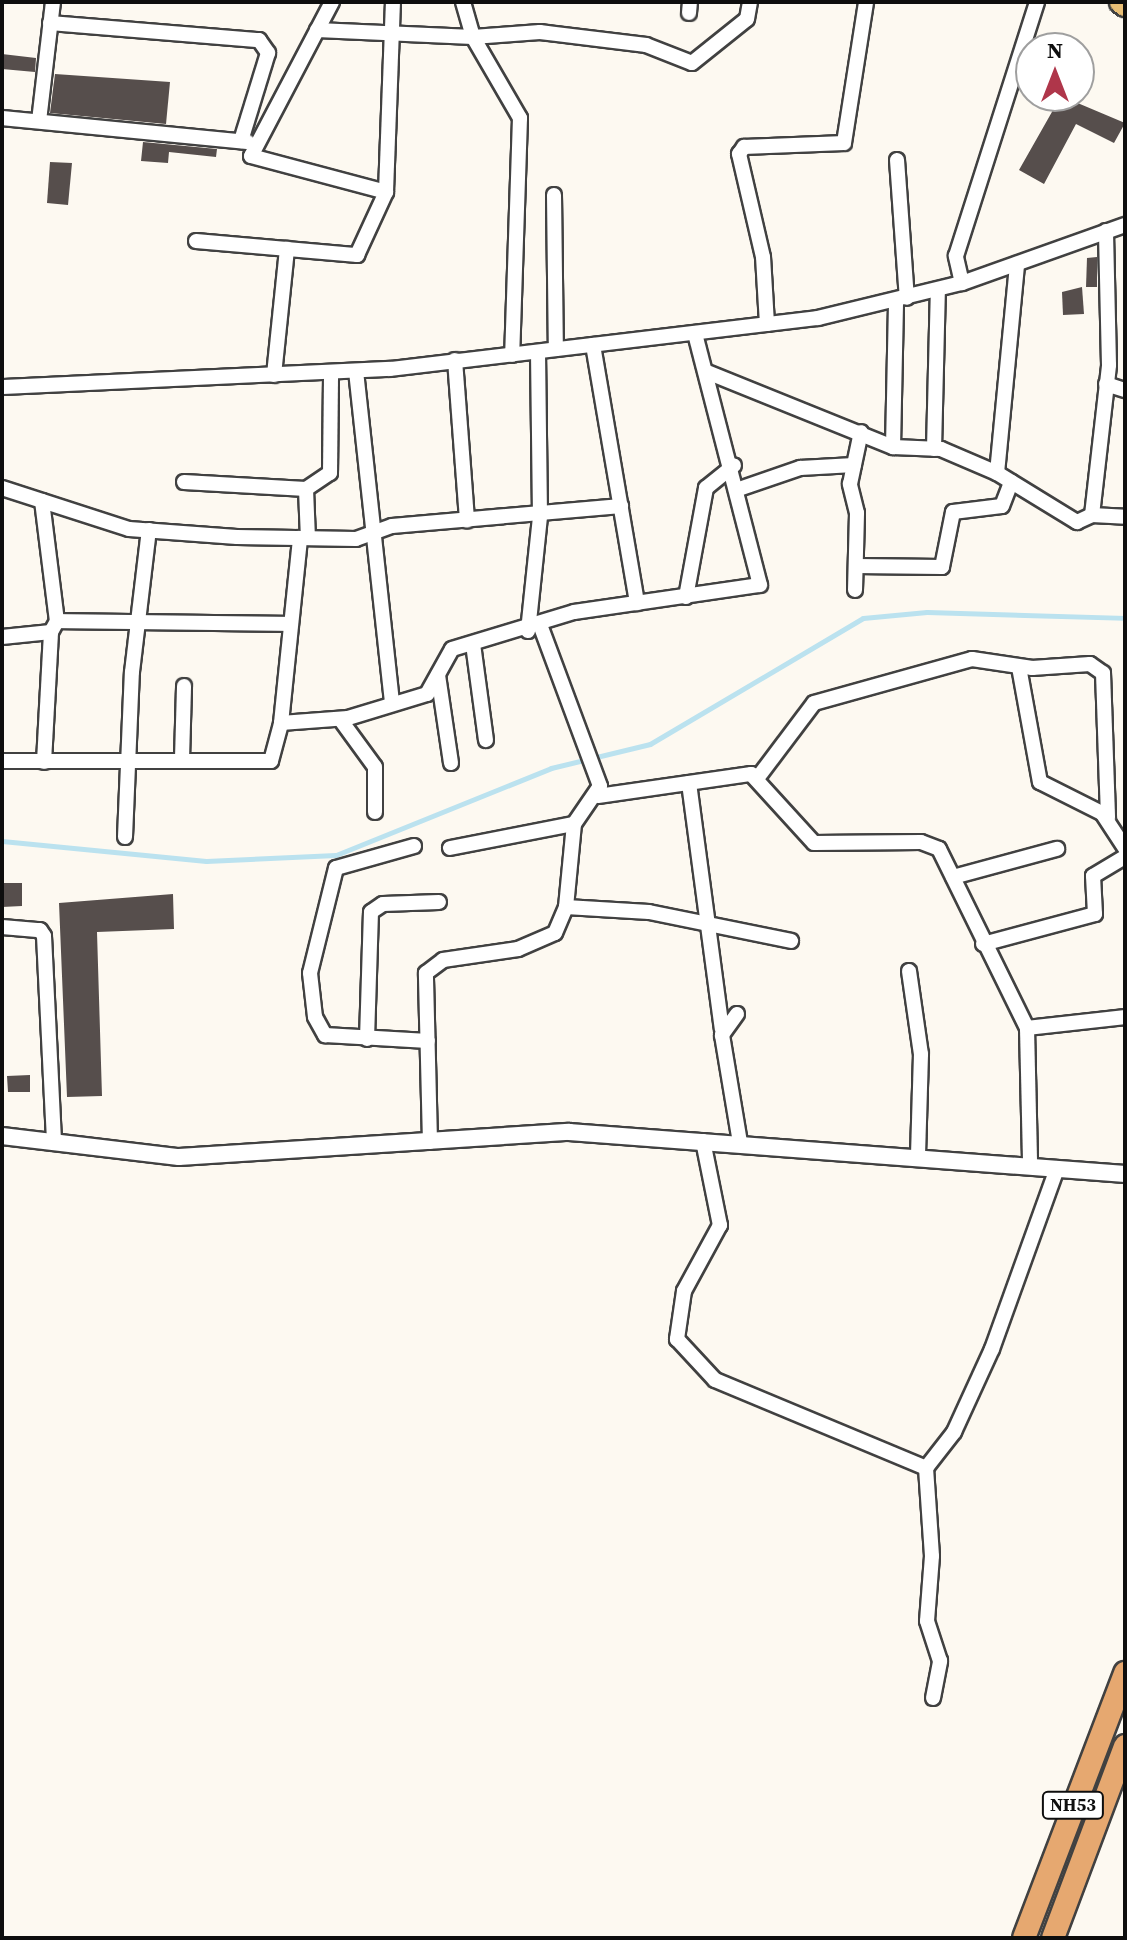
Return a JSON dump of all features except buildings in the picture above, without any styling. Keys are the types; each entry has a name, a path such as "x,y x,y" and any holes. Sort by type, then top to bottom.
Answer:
{"highway":[{"name":"NH53","path":"1024,1938 1125,1673"},
{"name":"NH53","path":"1053,1938 1125,1746"}],"street":[{"path":"39,121 53,2"},
{"path":"332,2 251,156 386,192"},
{"path":"196,241 357,255 386,192 393,2"},
{"path":"463,2 473,37 520,118 512,355"},
{"path":"317,30 473,37 540,32 646,45 692,63 747,19 750,2"},
{"path":"767,324 763,257 739,154 744,147 844,143 866,2"},
{"path":"962,283 956,256 1037,2"},
{"path":"50,23 259,40 268,53 241,141"},
{"path":"2,118 259,143"},
{"path":"893,447 902,299 897,160"},
{"path":"554,195 556,349"},
{"path":"2,387 356,371 767,324 938,290 1125,225"},
{"path":"1092,515 1106,384 1106,231"},
{"path":"274,375 287,249"},
{"path":"997,473 1017,264"},
{"path":"934,449 938,290"},
{"path":"281,723 340,719 392,701 427,694 452,649 534,629 574,612 760,585 734,465 695,333"},
{"path":"593,345 637,603"},
{"path":"430,1142 425,982 432,965 540,942 555,933 566,907 574,824 598,796 600,774 591,750 534,629 540,516 538,352"},
{"path":"455,360 467,521"},
{"path":"356,371 378,531 392,701"},
{"path":"184,482 306,489 330,473 331,372"},
{"path":"707,372 893,447 934,449 997,473 1077,522 1092,515 1125,517"},
{"path":"1106,384 1125,390"},
{"path":"855,590 854,465 861,432"},
{"path":"686,597 706,488 734,465"},
{"path":"739,489 800,468 854,465"},
{"path":"856,566 942,567 953,512 1002,506 1011,482"},
{"path":"2,488 149,530 304,538 621,506"},
{"path":"2,761 129,758 271,761 281,723 289,624 304,538 306,489"},
{"path":"42,501 54,627 44,762"},
{"path":"125,837 138,622 149,530"},
{"path":"2,637 54,627 138,622 289,624"},
{"path":"473,644 486,740"},
{"path":"598,796 759,776 814,703 972,659 1019,667 1101,668 1108,818 1125,848"},
{"path":"1019,667 1040,782 1108,818"},
{"path":"438,675 451,763"},
{"path":"182,759 184,686"},
{"path":"340,719 375,767 375,812"},
{"path":"759,776 806,840 834,846 921,842 939,849 983,944 1027,1028 1030,1165"},
{"path":"689,783 740,1143"},
{"path":"450,848 574,824"},
{"path":"414,846 336,868 310,954 318,1028 331,1038 428,1041"},
{"path":"953,877 1057,849"},
{"path":"983,944 1095,914 1093,876 1125,857"},
{"path":"367,1039 371,912 439,902"},
{"path":"566,907 711,922 791,941"},
{"path":"2,927 40,930 44,936 54,1140"},
{"path":"909,971 921,1054 918,1157"},
{"path":"722,1029 737,1014"},
{"path":"1027,1028 1125,1017"},
{"path":"2,1136 179,1157 569,1132 1125,1174"},
{"path":"703,1141 720,1225 684,1291 677,1339 715,1380 926,1468"},
{"path":"933,1698 940,1661 927,1621 932,1556 926,1468 954,1432 992,1349 1057,1168"}],"waterway":[{"path":"2,841 206,861 336,855 551,768 650,744 863,618 927,612 1125,618"}]}
